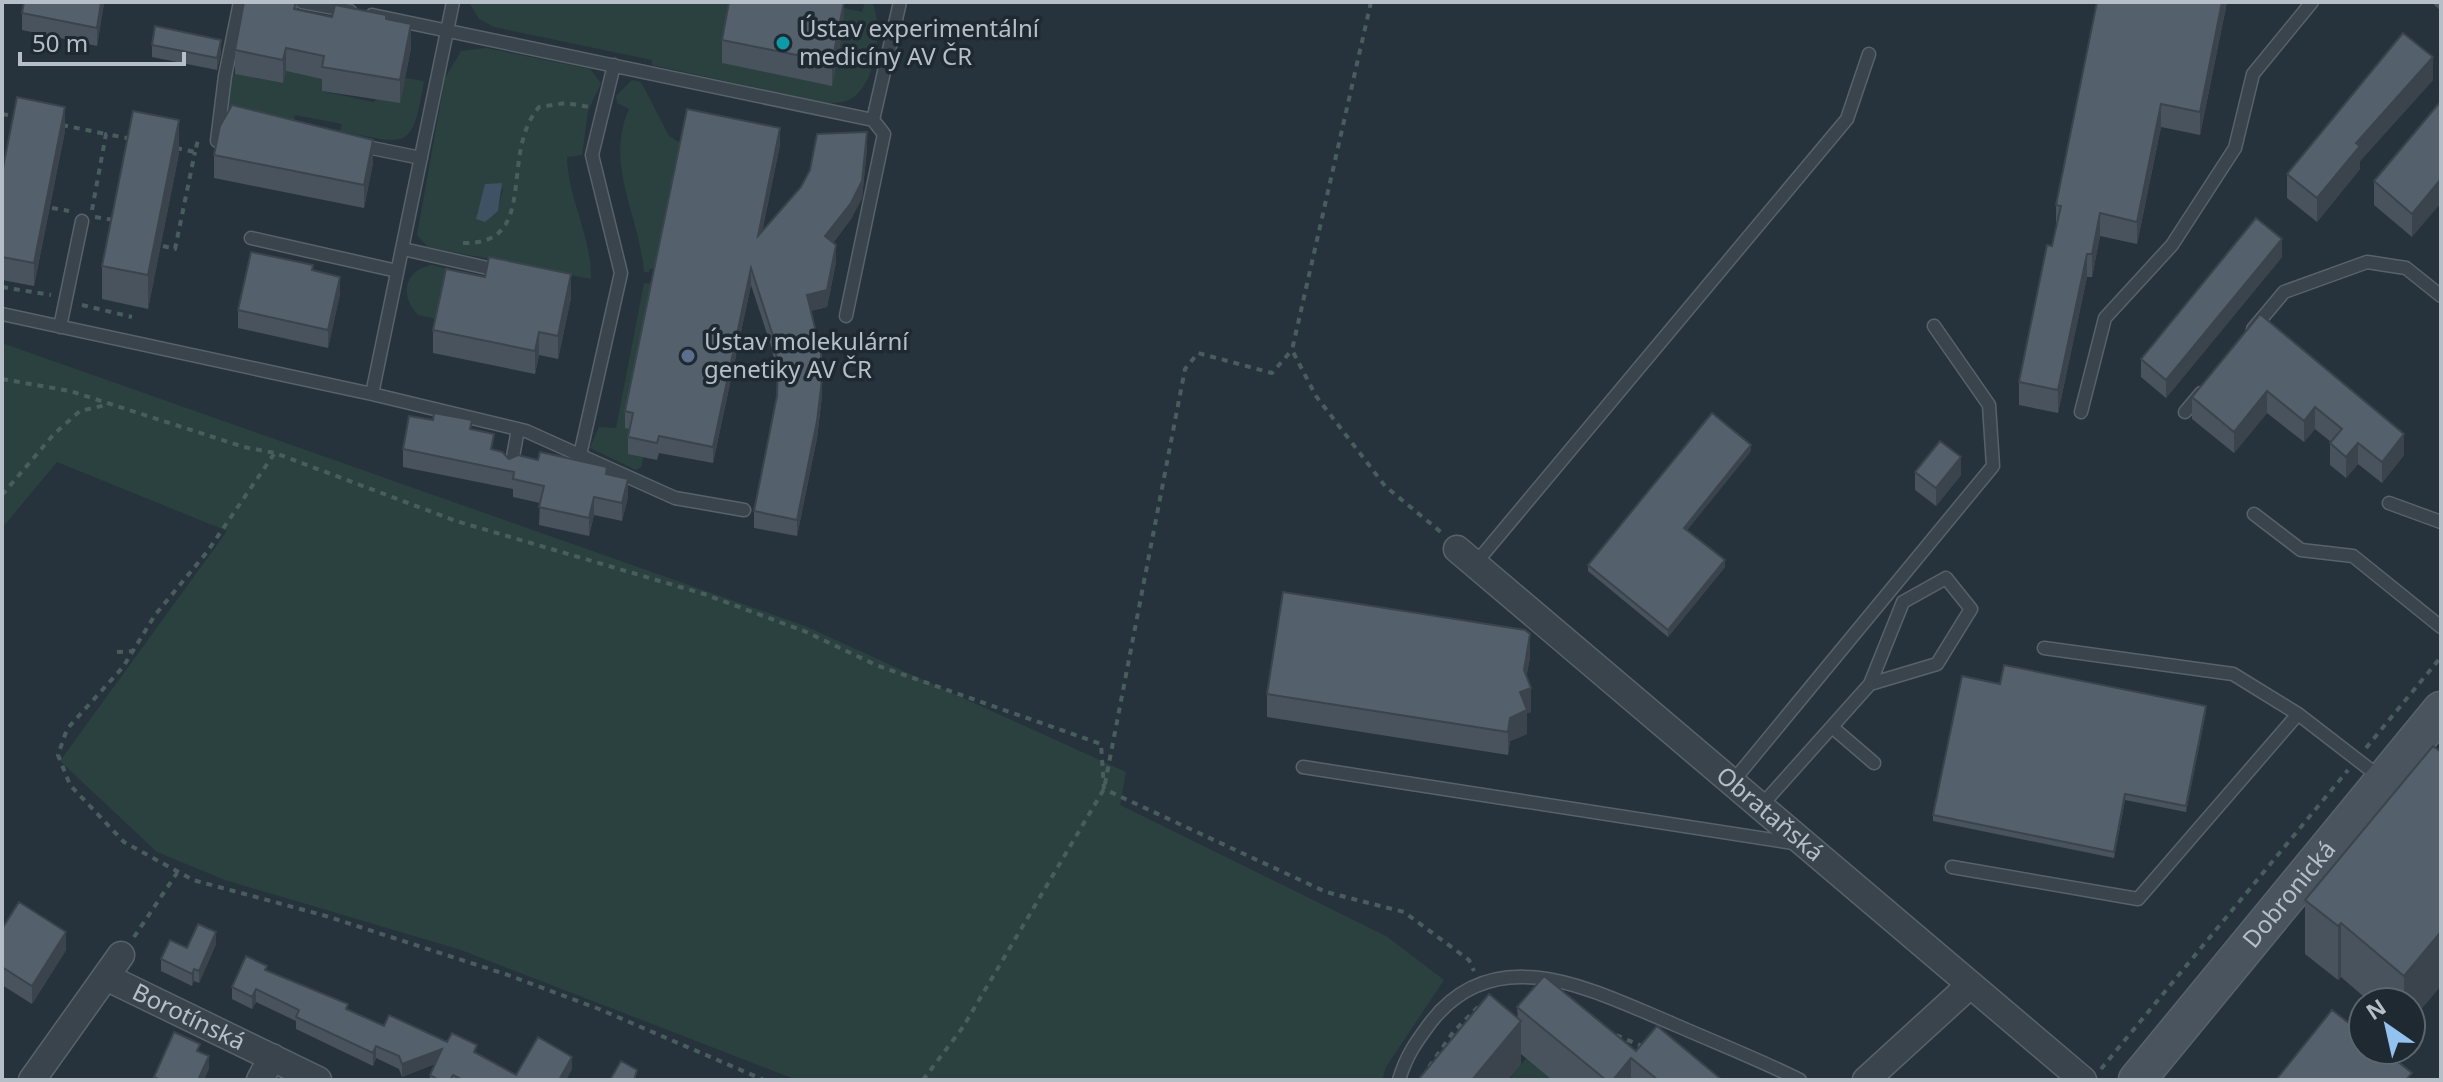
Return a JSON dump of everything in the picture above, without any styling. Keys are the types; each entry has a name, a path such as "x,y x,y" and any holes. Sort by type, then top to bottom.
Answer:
{"street":[{"name":"Obrataňská","path":"1466,556 1734,780 2083,1080"},
{"name":"Dobronická","path":"2137,1080 2370,769 2441,710"},
{"path":"32,1080 121,955"},
{"name":"Borotínská","path":"106,977 266,1069 318,1080"},
{"path":"1866,1080 1970,985"}],"lane":[{"path":"217,141 240,2"},
{"path":"302,2 447,29 873,120 884,134 846,316"},
{"path":"372,394 453,2"},
{"path":"873,120 900,2"},
{"path":"2081,412 2105,318 2172,245 2235,148 2253,74 2312,2"},
{"path":"1466,556 1847,119 1869,54"},
{"path":"580,455 621,273 592,155 614,65"},
{"path":"343,142 421,158"},
{"path":"60,327 83,216"},
{"path":"251,238 397,271"},
{"path":"403,249 511,273"},
{"path":"2240,345 2284,292 2367,262 2406,268 2441,296"},
{"path":"2,314 372,394 518,429 675,498 744,510"},
{"path":"1734,780 1993,466 1989,405 1934,326"},
{"path":"2185,412 2212,378"},
{"path":"511,468 518,429"},
{"path":"2389,503 2441,522"},
{"path":"2254,514 2301,550 2353,556 2441,627"},
{"path":"1762,805 1870,684 1903,602 1946,578 1971,609 1937,664 1870,684"},
{"path":"2044,648 2233,674 2298,714 2370,769"},
{"path":"1952,867 2138,899 2298,714"},
{"path":"1832,727 1874,763"},
{"path":"1303,767 1808,845"},
{"path":"1399,1080 1406,1055 1442,1009 1480,983 1517,976 1579,984 1800,1080"}],"path":[{"path":"923,1080 963,1027 1104,789 1185,369 1198,353 1272,373 1292,350 1371,2"},
{"path":"428,254 441,242 485,244 499,235 516,195 518,151 523,131 539,107 566,103 603,111"},
{"path":"163,246 175,249 204,118 221,107"},
{"path":"2,114 32,119"},
{"path":"47,122 136,140"},
{"path":"52,208 83,216 106,134"},
{"path":"165,146 195,152"},
{"path":"1292,350 1316,396 1385,486 1432,523 1466,556"},
{"path":"2,379 70,391 244,447 275,453 456,521 704,594 804,631 876,665 1101,744 1104,789"},
{"path":"2,495 37,453 80,411 108,404"},
{"path":"275,453 207,552 155,615 134,651 67,729 58,755 70,785 124,842 177,873 326,916 508,975 599,1009 764,1080"},
{"path":"117,652 134,651"},
{"path":"2092,1080 2370,769 2441,657"},
{"path":"1104,789 1326,892 1404,912 1469,960 1486,998 1454,1031 1429,1068"},
{"path":"121,955 177,873"},
{"path":"1606,1032 1648,1049"}],"green space":[{"path":"469,2 827,4 862,12 865,2 872,2 877,24 876,50 869,75 857,94 847,101 827,103 652,65 652,60 494,27 479,19"},
{"path":"486,48 590,69 601,83 588,111 582,155 567,157 571,188 588,248 591,279 428,247 417,235 445,78 461,51","holes":["503,188 498,211 476,213"]},
{"path":"286,71 324,79 322,91 373,102 405,78 424,81 415,121 403,138 380,139 340,131 342,124 295,115 290,137 227,124 232,73 283,83"},
{"path":"632,80 641,82 669,136 683,145 658,269 650,269 649,272 644,272 620,150 629,109 617,103 616,96"},
{"path":"431,265 487,278 437,319 418,315 408,300 407,286 415,273"},
{"path":"644,283 655,284 625,427 649,433 641,467 636,470 590,448 599,427 616,428"},
{"path":"2,343 805,626 1126,772 1120,805 1386,936 1444,980 1386,1067 1382,1080 797,1080 461,950 225,880 157,852 60,761 227,531 57,462 2,528"},
{"path":"1528,1056 1549,1078 1509,1080"}],"water":[{"path":"502,183 498,211 485,222 476,219 485,184"}],"building":[{"path":"24,2 101,2 97,28 22,13"},
{"path":"244,2 296,2 294,9 332,17 335,5 386,15 386,19 411,24 400,80 322,67 324,56 286,48 283,60 235,50"},
{"name":"Ústav experimentální medicíny AV ČR","path":"729,2 844,2 832,62 722,40"},
{"path":"2097,2 2222,2 2200,112 2161,104 2137,222 2100,213 2092,254 2087,254 2058,390 2019,382 2047,245 2052,246 2061,206 2056,205"},
{"path":"155,26 221,40 217,58 152,45"},
{"path":"2403,33 2433,57 2356,143 2360,146 2317,198 2287,174"},
{"path":"17,97 65,107 34,263 2,257 2,173"},
{"path":"2441,101 2441,179 2412,214 2374,181"},
{"path":"232,105 373,140 364,185 214,155 220,126"},
{"path":"687,109 780,128 758,236 801,187 810,170 817,134 867,132 862,181 851,203 825,236 836,245 827,290 807,295 821,353 822,379 817,421 797,520 754,511 777,396 778,364 772,333 751,268 713,447 659,436 657,443 628,437 633,413 625,411"},
{"path":"133,111 179,120 148,275 102,266"},
{"path":"2256,218 2282,239 2166,380 2141,359"},
{"path":"251,252 313,265 312,270 340,277 328,330 238,310"},
{"path":"489,257 571,274 558,336 539,332 535,351 433,330 446,269 485,277"},
{"path":"2260,314 2404,434 2382,462 2358,443 2346,457 2330,443 2342,429 2315,407 2304,421 2267,391 2234,432 2192,397"},
{"path":"434,413 472,420 470,429 494,434 491,449 502,452 509,459 518,455 538,460 540,452 607,467 606,474 628,479 622,503 594,497 589,518 539,507 544,486 513,479 514,472 403,449 409,416 433,420"},
{"path":"1712,413 1751,445 1684,528 1725,560 1668,630 1588,565"},
{"path":"1940,441 1961,457 1936,488 1915,472"},
{"path":"1283,592 1525,630 1530,634 1524,670 1531,688 1520,692 1527,710 1510,718 1508,732 1267,694"},
{"path":"2004,665 2206,706 2186,806 2125,794 2114,852 1933,815 1962,676 2000,684"},
{"path":"2433,746 2441,752 2441,936 2439,934 2404,976 2341,923 2338,926 2305,900"},
{"path":"19,902 66,932 32,986 2,967 2,929"},
{"path":"198,924 216,932 199,971 194,969 192,974 161,959 170,940 187,948"},
{"path":"246,956 267,966 265,970 348,1004 346,1009 384,1026 389,1015 447,1042 452,1033 477,1045 474,1052 516,1075 538,1037 572,1057 559,1080 463,1080 453,1075 450,1080 439,1080 430,1075 442,1049 402,1064 399,1056 376,1046 373,1053 296,1017 299,1010 256,989 252,997 232,987"},
{"path":"1544,976 1636,1051 1657,1026 1722,1080 1658,1080 1631,1058 1613,1080 1606,1080 1517,1007"},
{"path":"1489,994 1521,1021 1472,1080 1418,1080"},
{"path":"2332,1010 2347,1022 2347,1066 2403,1066 2412,1073 2406,1080 2276,1080"},
{"path":"174,1032 200,1044 197,1051 209,1056 198,1080 161,1080 154,1077"},
{"path":"621,1061 637,1070 634,1080 610,1080"}],"place":[{"name":"Ústav experimentální medicíny AV ČR","path":"783,43"},
{"name":"Ústav molekulární genetiky AV ČR","path":"688,356"}]}
